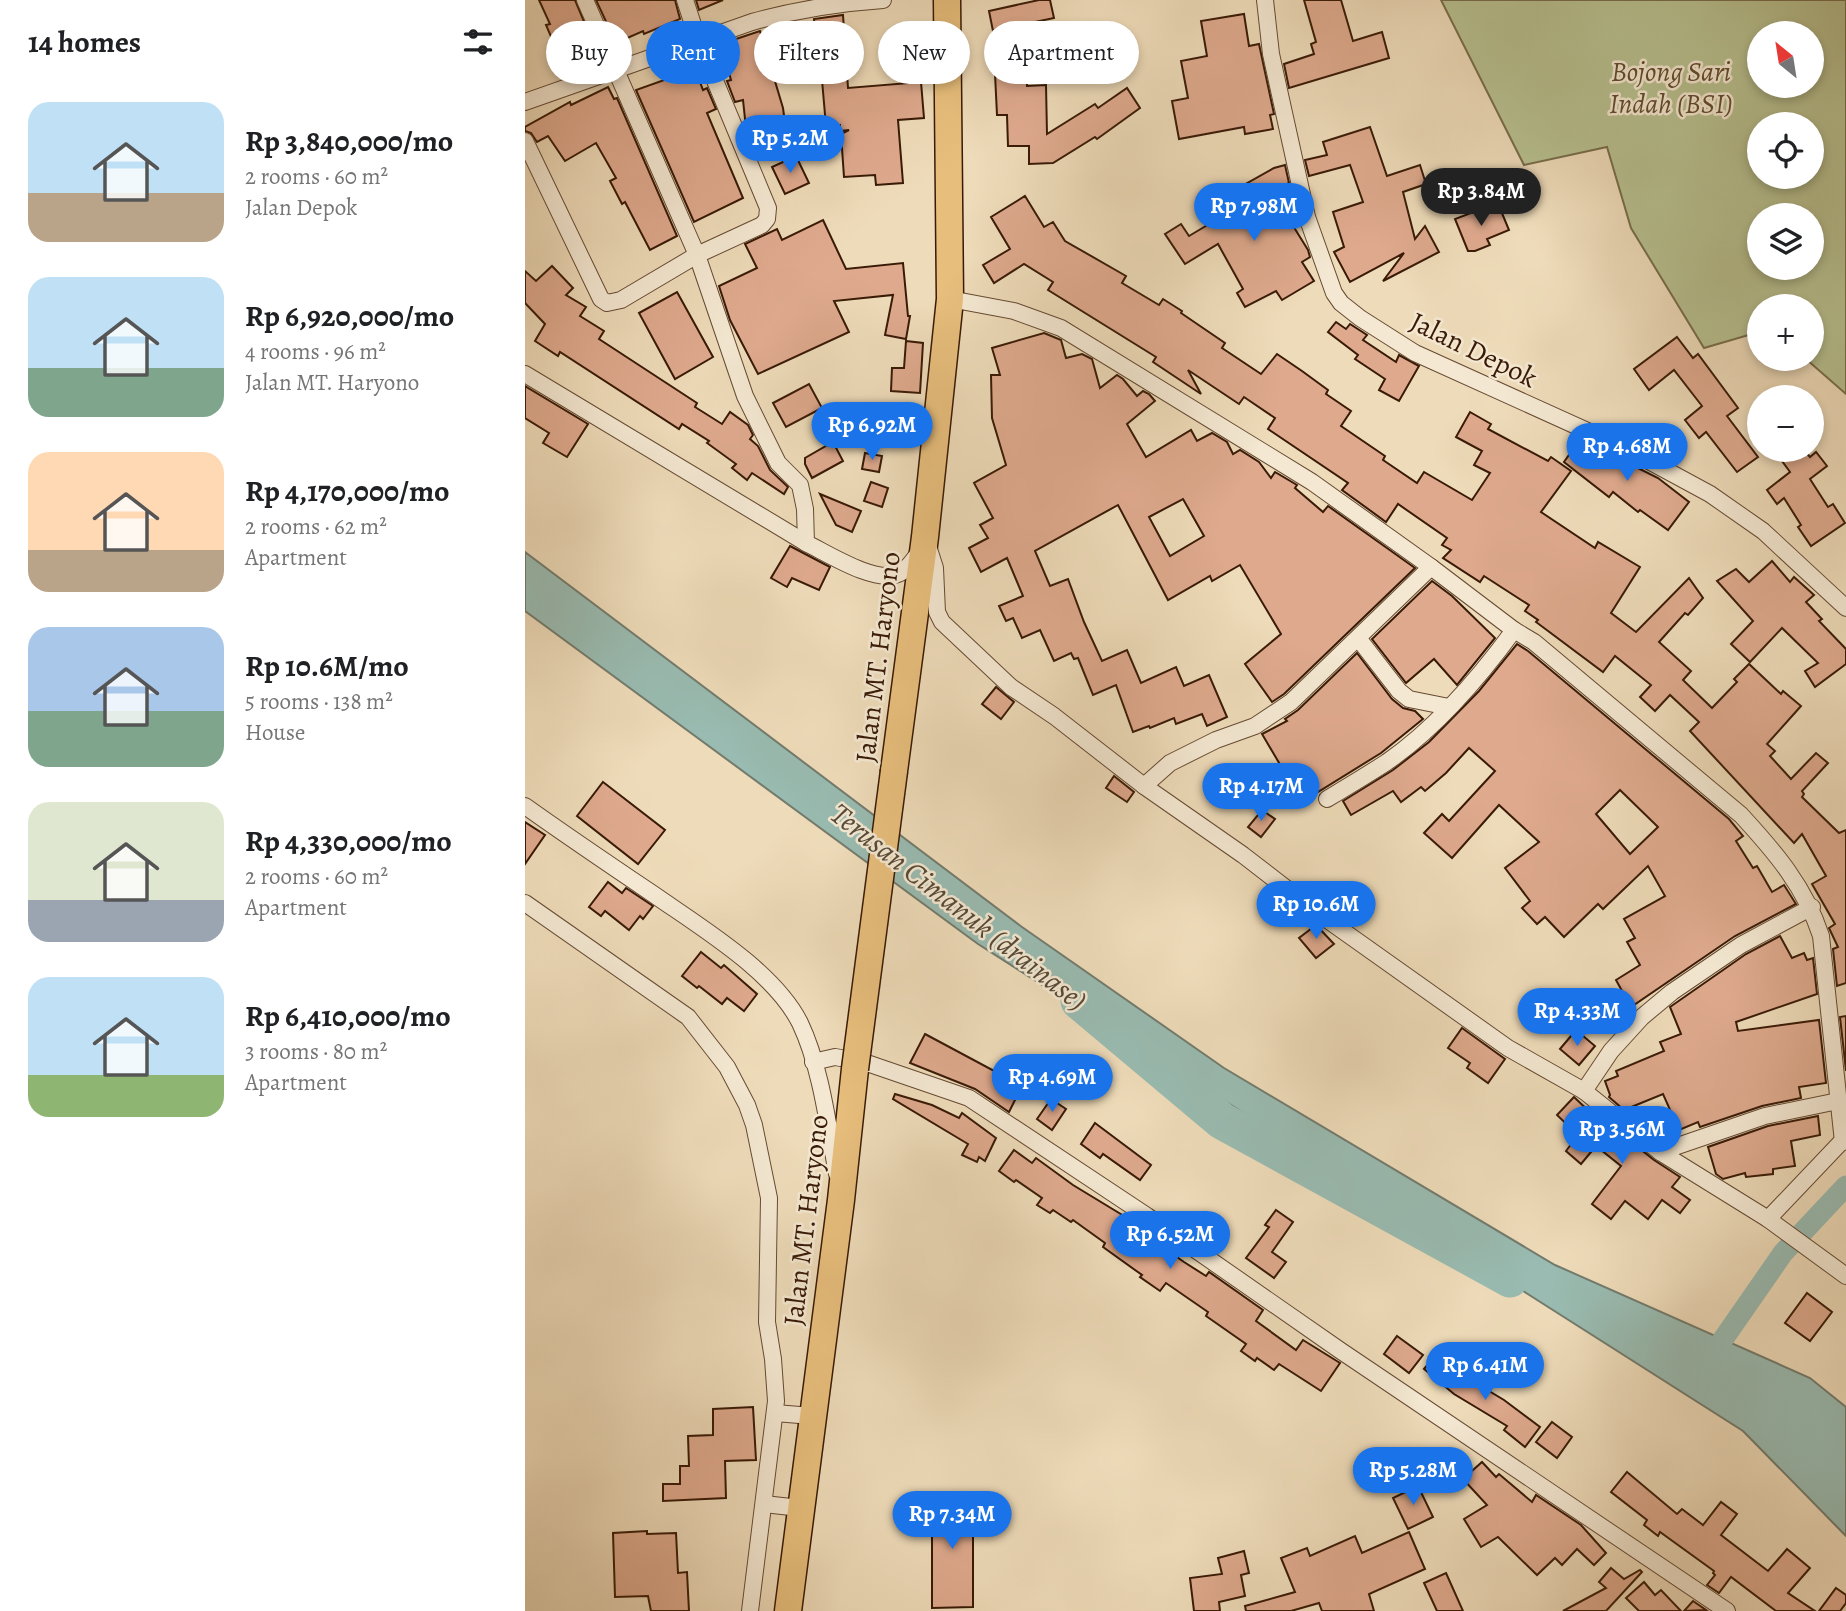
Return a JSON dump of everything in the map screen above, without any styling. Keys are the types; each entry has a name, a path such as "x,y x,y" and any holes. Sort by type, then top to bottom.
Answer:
{"main road":[{"name":"Jalan MT. Haryono","path":"787,1611 778,1506 789,1414 841,1200 855,1069 924,543 950,299 947,0"}],"street":[{"path":"585,0 594,21"},
{"path":"685,0 692,21"},
{"path":"740,27 779,15 853,2 883,0"},
{"name":"Jalan Depok","path":"1265,0 1271,54 1307,217 1334,293 1341,303 1415,353 1625,448 1710,494 1763,531 1846,608"},
{"path":"525,102 572,84"},
{"path":"621,84 697,256 745,396 778,463 800,485 806,543"},
{"path":"525,141 601,299 607,303 621,300 697,256 755,230 762,225 768,214 768,208 716,84"},
{"path":"950,299 1014,312 1061,328 1312,482 1534,642 1741,815 1784,864 1812,907 1821,936 1844,1139 1768,1219"},
{"path":"525,374 806,543 873,574 901,574 924,543 936,568 937,612 942,622 1011,687 1508,1048 1584,1091 1660,1152 1768,1219 1846,1276"},
{"path":"1144,786 1170,763 1216,740 1255,726 1283,707 1431,567"},
{"path":"1327,799 1388,761 1449,706 1514,630"},
{"path":"1357,638 1399,691 1409,699 1449,706"},
{"path":"525,806 693,922 760,973 785,999 800,1023 813,1062 825,1108 841,1200"},
{"path":"525,903 688,1017 727,1067 754,1125 769,1198 768,1322 776,1384 789,1414 778,1506 750,1611"},
{"path":"1584,1091 1611,1051 1642,1017 1672,992 1741,945 1812,907"},
{"path":"813,1062 835,1056 864,1062 969,1098 1727,1611"},
{"path":"1660,1152 1765,1116 1838,1101"}],"green space":[{"name":"Bojong Sari Indah (BSI)","path":"1441,0 1846,0 1846,394 1820,371 1824,371 1824,294 1747,294 1747,335 1704,348 1631,228 1607,147 1524,165"}],"water":[{"path":"525,552 1022,927 1224,1068 1555,1265 1810,1378 1846,1407 1846,1536 1743,1431 978,944 525,611"}],"building":[{"path":"539,0 575,0 584,21 549,21"},
{"path":"596,0 675,0 680,19 646,21 646,33 643,31 632,36 632,21 606,21"},
{"path":"696,0 723,0 699,10"},
{"path":"1050,0 1054,18 1040,21 991,21 989,11"},
{"path":"1304,0 1341,0 1353,41 1382,32 1389,58 1289,88 1284,64 1314,54 1311,44 1316,42"},
{"path":"1244,14 1249,46 1259,44 1274,114 1270,115 1273,129 1245,134 1244,127 1179,139 1172,101 1188,98 1181,61 1207,56 1201,21"},
{"path":"843,15 843,21 814,21"},
{"path":"754,33 754,84 776,84 783,108 787,138 752,143 746,128 743,100 735,102 728,84 740,84 740,38"},
{"path":"653,84 701,84 703,90 707,88 716,109 707,113 743,198 694,222 636,90"},
{"path":"822,84 848,84 848,88 921,84 924,118 898,120 903,183 876,185 875,175 844,177 841,134 849,130 840,131 840,125 826,126"},
{"path":"996,84 1046,85 1047,134 1095,104 1098,108 1127,88 1140,108 1097,139 1095,137 1053,163 1029,164 1029,146 1008,146 1007,115 997,115"},
{"path":"608,87 614,99 617,98 677,236 650,250 625,202 622,204 610,181 616,178 596,143 565,161 548,136 537,142 531,133 525,131 525,127 570,102 571,105"},
{"path":"1370,127 1387,176 1420,165 1426,184 1403,192 1415,239 1425,226 1439,252 1383,281 1404,253 1350,282 1334,252 1344,247 1333,212 1363,202 1350,165 1309,176 1305,160 1327,155 1323,142"},
{"path":"796,156 809,183 785,194 772,167"},
{"path":"1285,165 1289,183 1272,192 1308,250 1310,257 1302,262 1314,281 1282,300 1276,291 1245,307 1237,293 1243,289 1218,244 1185,264 1165,234 1181,224 1189,236 1251,199 1244,185 1274,168"},
{"path":"1025,196 1044,227 1053,222 1065,241 1126,276 1122,283 1159,305 1163,299 1182,311 1181,313 1225,343 1222,348 1261,374 1277,354 1328,390 1326,394 1351,411 1341,426 1385,456 1383,460 1417,483 1424,472 1472,500 1490,473 1474,465 1482,451 1456,437 1470,412 1491,424 1488,429 1548,461 1551,457 1571,471 1541,512 1595,548 1598,542 1640,567 1611,613 1636,632 1689,578 1703,598 1688,615 1685,613 1659,642 1691,671 1683,680 1712,708 1737,682 1734,679 1749,664 1781,694 1783,691 1801,706 1767,744 1775,751 1770,756 1791,779 1816,753 1828,763 1802,791 1802,797 1839,833 1846,830 1846,983 1837,986 1833,949 1838,947 1829,928 1835,924 1812,884 1826,876 1802,834 1794,843 1690,731 1699,722 1670,695 1655,711 1640,697 1651,685 1615,656 1603,672 1536,622 1538,620 1525,611 1529,605 1484,576 1480,582 1443,558 1451,550 1442,545 1447,538 1398,504 1386,522 1342,490 1348,483 1268,429 1275,418 1244,397 1239,404 1188,370 1201,394 1153,362 1156,357 1048,290 1053,282 1024,264 994,283 983,265 1010,249 991,217"},
{"path":"1499,206 1509,230 1487,239 1490,245 1468,251 1455,219 1476,211 1477,215"},
{"path":"823,220 846,269 903,263 910,316 906,339 885,335 893,295 834,301 849,332 758,374 730,320 719,286 757,268 745,244 777,229 782,240"},
{"path":"552,266 573,288 566,295 586,307 580,316 604,331 599,339 697,403 695,407 722,424 730,412 748,425 753,435 750,439 758,446 770,470 788,487 784,494 752,473 747,480 732,468 736,464 707,443 709,441 682,424 679,429 560,352 558,356 535,341 545,324 525,303 525,271 536,281"},
{"path":"677,292 713,357 675,379 639,313"},
{"path":"1336,322 1346,329 1350,324 1367,335 1363,340 1396,362 1399,355 1419,366 1399,401 1379,390 1385,379 1355,359 1358,355 1328,332"},
{"path":"1044,333 1061,340 1066,358 1082,354 1092,359 1100,388 1117,375 1137,396 1143,391 1155,401 1127,424 1146,457 1191,430 1197,441 1212,433 1227,442 1233,454 1240,450 1259,462 1271,478 1275,472 1297,485 1295,488 1323,512 1328,506 1415,568 1284,694 1272,702 1245,664 1281,634 1240,565 1212,581 1210,576 1168,600 1118,505 1035,551 1050,586 1068,579 1102,661 1127,650 1141,683 1176,667 1184,686 1209,675 1227,717 1207,726 1202,714 1176,724 1174,718 1133,732 1116,685 1093,695 1078,658 1074,659 1071,653 1054,661 1040,630 1022,638 1013,618 1006,621 999,606 1023,596 1007,558 981,572 969,548 988,538 980,525 993,518 974,483 1006,465 992,418 991,375 1000,375 992,348","holes":["1183,499 1204,536 1170,556 1149,517"]},
{"path":"1677,337 1693,358 1698,354 1738,408 1727,416 1747,442 1747,462 1751,462 1737,472 1706,432 1699,438 1685,420 1702,406 1674,370 1649,390 1634,369"},
{"path":"906,341 923,343 920,393 891,391 892,368 904,368"},
{"path":"809,384 822,408 786,427 773,403"},
{"path":"525,386 588,424 567,457 543,443 549,433 525,418"},
{"path":"1580,439 1658,478 1689,502 1668,530 1640,510 1638,512 1613,492 1609,497 1564,462"},
{"path":"833,442 843,461 812,478 805,458"},
{"path":"865,453 882,456 879,472 862,469"},
{"path":"1783,462 1824,462 1827,466 1810,479 1828,507 1833,504 1845,523 1811,546 1784,498 1777,504 1767,490 1790,472"},
{"path":"871,482 888,488 882,507 864,501"},
{"path":"820,494 861,511 852,532 836,525"},
{"path":"790,546 830,567 819,590 792,578 787,587 771,578"},
{"path":"1772,561 1790,582 1794,577 1814,595 1806,602 1822,619 1819,621 1846,649 1846,664 1815,687 1805,671 1818,663 1782,628 1750,662 1731,644 1753,621 1717,581 1736,569 1749,582"},
{"path":"1432,581 1452,596 1495,638 1457,685 1434,659 1406,683 1372,639"},
{"path":"1517,644 1528,651 1729,819 1743,836 1736,841 1753,868 1757,866 1772,892 1784,885 1796,904 1735,936 1631,1007 1616,980 1640,965 1627,942 1635,938 1624,919 1665,896 1648,866 1603,909 1598,904 1564,937 1545,917 1537,924 1522,908 1530,901 1505,868 1539,842 1499,805 1452,858 1424,833 1442,814 1449,821 1495,771 1469,748 1425,791 1421,787 1401,802 1393,791 1351,815 1343,801 1393,770 1429,742 1479,691","holes":["1620,790 1658,827 1630,854 1596,814"]},
{"path":"1357,653 1392,699 1403,708 1415,711 1423,719 1381,753 1297,805 1283,780 1288,778 1262,734 1287,721 1285,719 1298,710"},
{"path":"996,687 1014,702 1001,719 982,704"},
{"path":"1114,776 1134,792 1127,802 1106,788"},
{"path":"603,782 665,830 638,864 577,816"},
{"path":"1262,810 1275,819 1261,837 1248,827"},
{"path":"525,822 545,835 525,864"},
{"path":"608,882 622,893 626,888 653,906 643,919 640,916 629,930 605,911 601,916 589,907"},
{"path":"1316,925 1334,944 1316,958 1299,938"},
{"path":"1780,936 1792,958 1804,953 1807,960 1813,958 1817,994 1736,1022 1738,1031 1819,1020 1826,1083 1799,1087 1801,1098 1762,1106 1700,1127 1698,1122 1679,1130 1663,1094 1624,1110 1609,1097 1605,1081 1618,1076 1616,1071 1664,1051 1660,1042 1681,1034 1670,1007 1746,954"},
{"path":"701,952 721,968 724,965 757,994 744,1011 727,998 722,1004 682,976"},
{"path":"1846,1016 1846,1071 1840,1017"},
{"path":"1462,1028 1505,1059 1488,1083 1467,1068 1470,1063 1448,1048"},
{"path":"1576,1030 1595,1046 1579,1065 1560,1049"},
{"path":"925,1034 998,1073 995,1080 1019,1092 1009,1112 975,1089 910,1063"},
{"path":"895,1094 932,1105 959,1118 962,1113 996,1138 985,1161 979,1157 977,1162 962,1155 968,1144 893,1099"},
{"path":"1574,1097 1594,1116 1596,1114 1680,1177 1672,1187 1690,1200 1680,1213 1662,1200 1648,1219 1625,1201 1611,1219 1592,1204 1621,1166 1596,1146 1581,1164 1566,1151 1578,1135 1557,1115"},
{"path":"1051,1099 1066,1109 1052,1130 1037,1119"},
{"path":"1818,1116 1820,1135 1791,1141 1795,1166 1773,1169 1773,1174 1746,1177 1745,1173 1723,1179 1716,1174 1708,1147 1768,1126"},
{"path":"1095,1123 1151,1165 1140,1180 1103,1154 1100,1158 1081,1144"},
{"path":"1014,1150 1032,1163 1036,1158 1143,1229 1141,1232 1184,1262 1206,1276 1209,1272 1263,1310 1256,1321 1296,1350 1303,1340 1340,1363 1321,1391 1279,1364 1274,1370 1257,1358 1255,1361 1241,1351 1246,1344 1206,1316 1208,1312 1166,1283 1160,1291 1103,1247 1105,1243 1073,1220 1071,1222 1053,1210 1050,1213 1037,1205 1042,1198 999,1171"},
{"path":"1276,1210 1293,1222 1272,1252 1286,1262 1274,1278 1246,1258 1269,1227 1265,1225"},
{"path":"1211,1214 1226,1225 1216,1240 1200,1229"},
{"path":"1807,1293 1832,1312 1810,1341 1785,1323"},
{"path":"1397,1336 1423,1355 1409,1373 1384,1354"},
{"path":"1435,1356 1472,1385 1474,1382 1504,1400 1540,1427 1525,1447 1504,1430 1507,1426 1454,1394 1424,1369"},
{"path":"753,1407 756,1460 725,1461 726,1498 663,1501 663,1484 680,1484 680,1466 689,1466 688,1436 713,1435 713,1409"},
{"path":"1552,1422 1572,1437 1557,1458 1536,1442"},
{"path":"1482,1462 1496,1477 1499,1474 1532,1502 1536,1495 1581,1525 1606,1553 1594,1565 1577,1549 1562,1565 1555,1558 1537,1575 1498,1537 1481,1547 1464,1519 1487,1505 1463,1479"},
{"path":"1627,1472 1677,1514 1682,1509 1703,1525 1721,1502 1737,1514 1721,1535 1768,1571 1787,1549 1810,1568 1788,1593 1815,1611 1776,1611 1731,1577 1719,1593 1707,1585 1715,1575 1714,1571 1660,1532 1658,1536 1644,1525 1647,1520 1611,1492"},
{"path":"1418,1486 1433,1517 1408,1529 1393,1498"},
{"path":"932,1495 973,1495 973,1607 932,1608"},
{"path":"647,1531 647,1534 676,1533 678,1573 687,1572 689,1611 651,1611 648,1596 615,1597 613,1533"},
{"path":"1409,1532 1425,1569 1369,1594 1374,1611 1322,1611 1319,1603 1291,1611 1246,1611 1245,1606 1295,1592 1281,1558 1307,1548 1310,1556 1355,1536 1362,1553"},
{"path":"1244,1551 1249,1573 1241,1575 1245,1596 1219,1602 1220,1611 1194,1611 1190,1578 1222,1574 1218,1558"},
{"path":"1611,1568 1624,1579 1640,1570 1642,1572 1606,1611 1563,1611 1606,1588 1599,1582"},
{"path":"1446,1573 1463,1611 1437,1611 1424,1583"},
{"path":"1644,1582 1655,1595 1661,1590 1681,1611 1639,1611 1626,1598"},
{"path":"1836,1588 1846,1595 1846,1603 1840,1611 1819,1611"},
{"path":"1693,1601 1706,1610 1684,1611"}],"waterway":[{"name":"Terusan Cimanuk (drainase)","path":"1079,1001 1222,1121 1510,1279"},
{"path":"1708,1361 1783,1253 1846,1186"}]}
